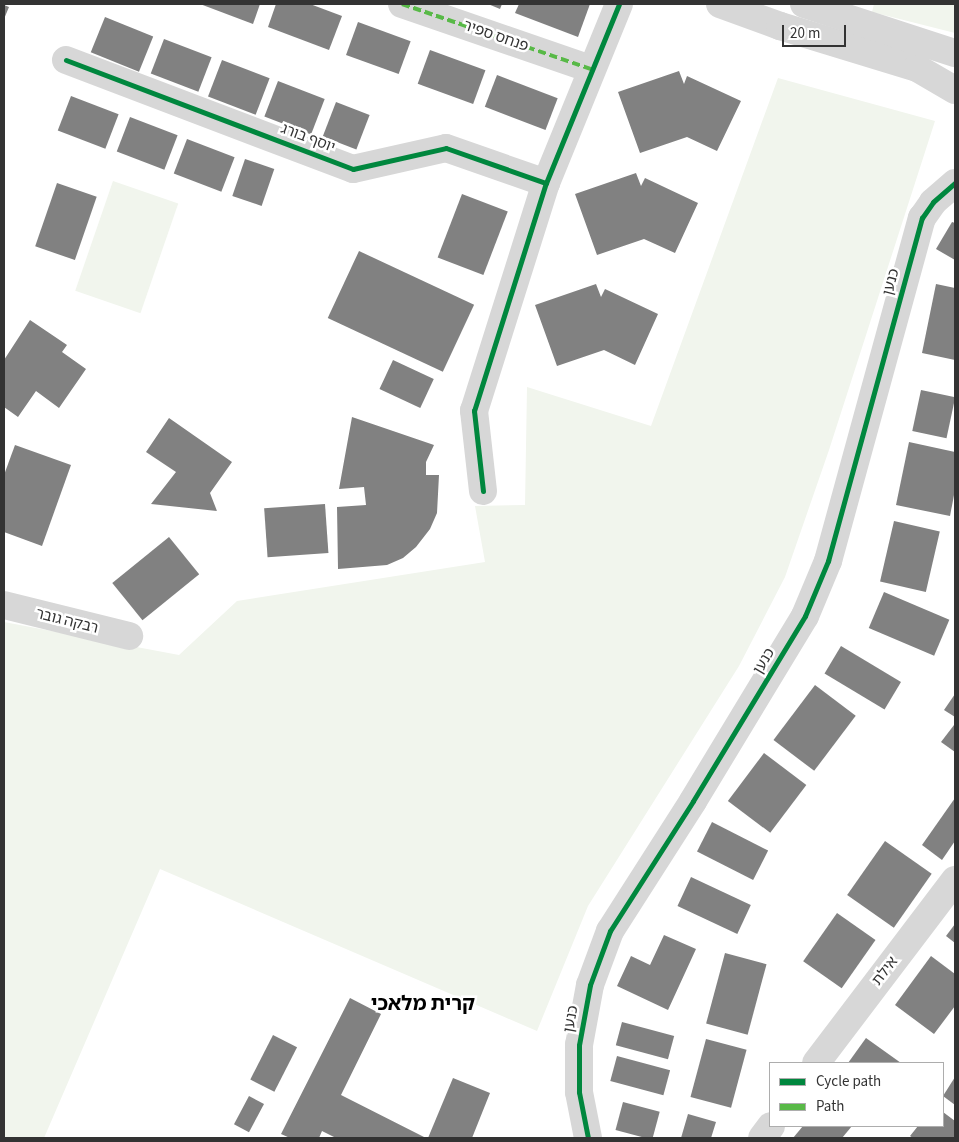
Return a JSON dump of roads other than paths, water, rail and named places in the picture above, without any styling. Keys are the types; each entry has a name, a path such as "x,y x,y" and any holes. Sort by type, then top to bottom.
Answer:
{"street":[{"name":"פנחס ספיר","path":"402,4 591,69"},
{"path":"483,491 474,411 546,183 619,4"},
{"path":"720,4 780,26 917,68 955,90"},
{"path":"804,4 955,53"},
{"name":"יוסף בורג","path":"66,60 353,168 446,148 546,183"},
{"name":"כנען","path":"588,1138 579,1092 579,1045 590,985 610,931 693,800 805,616 828,562 922,218 933,202 955,183"},
{"name":"רבקה גובר","path":"4,605 130,636"},
{"name":"אילת","path":"817,1062 955,880"},
{"path":"762,1138 770,1127"}],"district":[{"name":"קרית מלאכי","path":"423,1004"}]}
